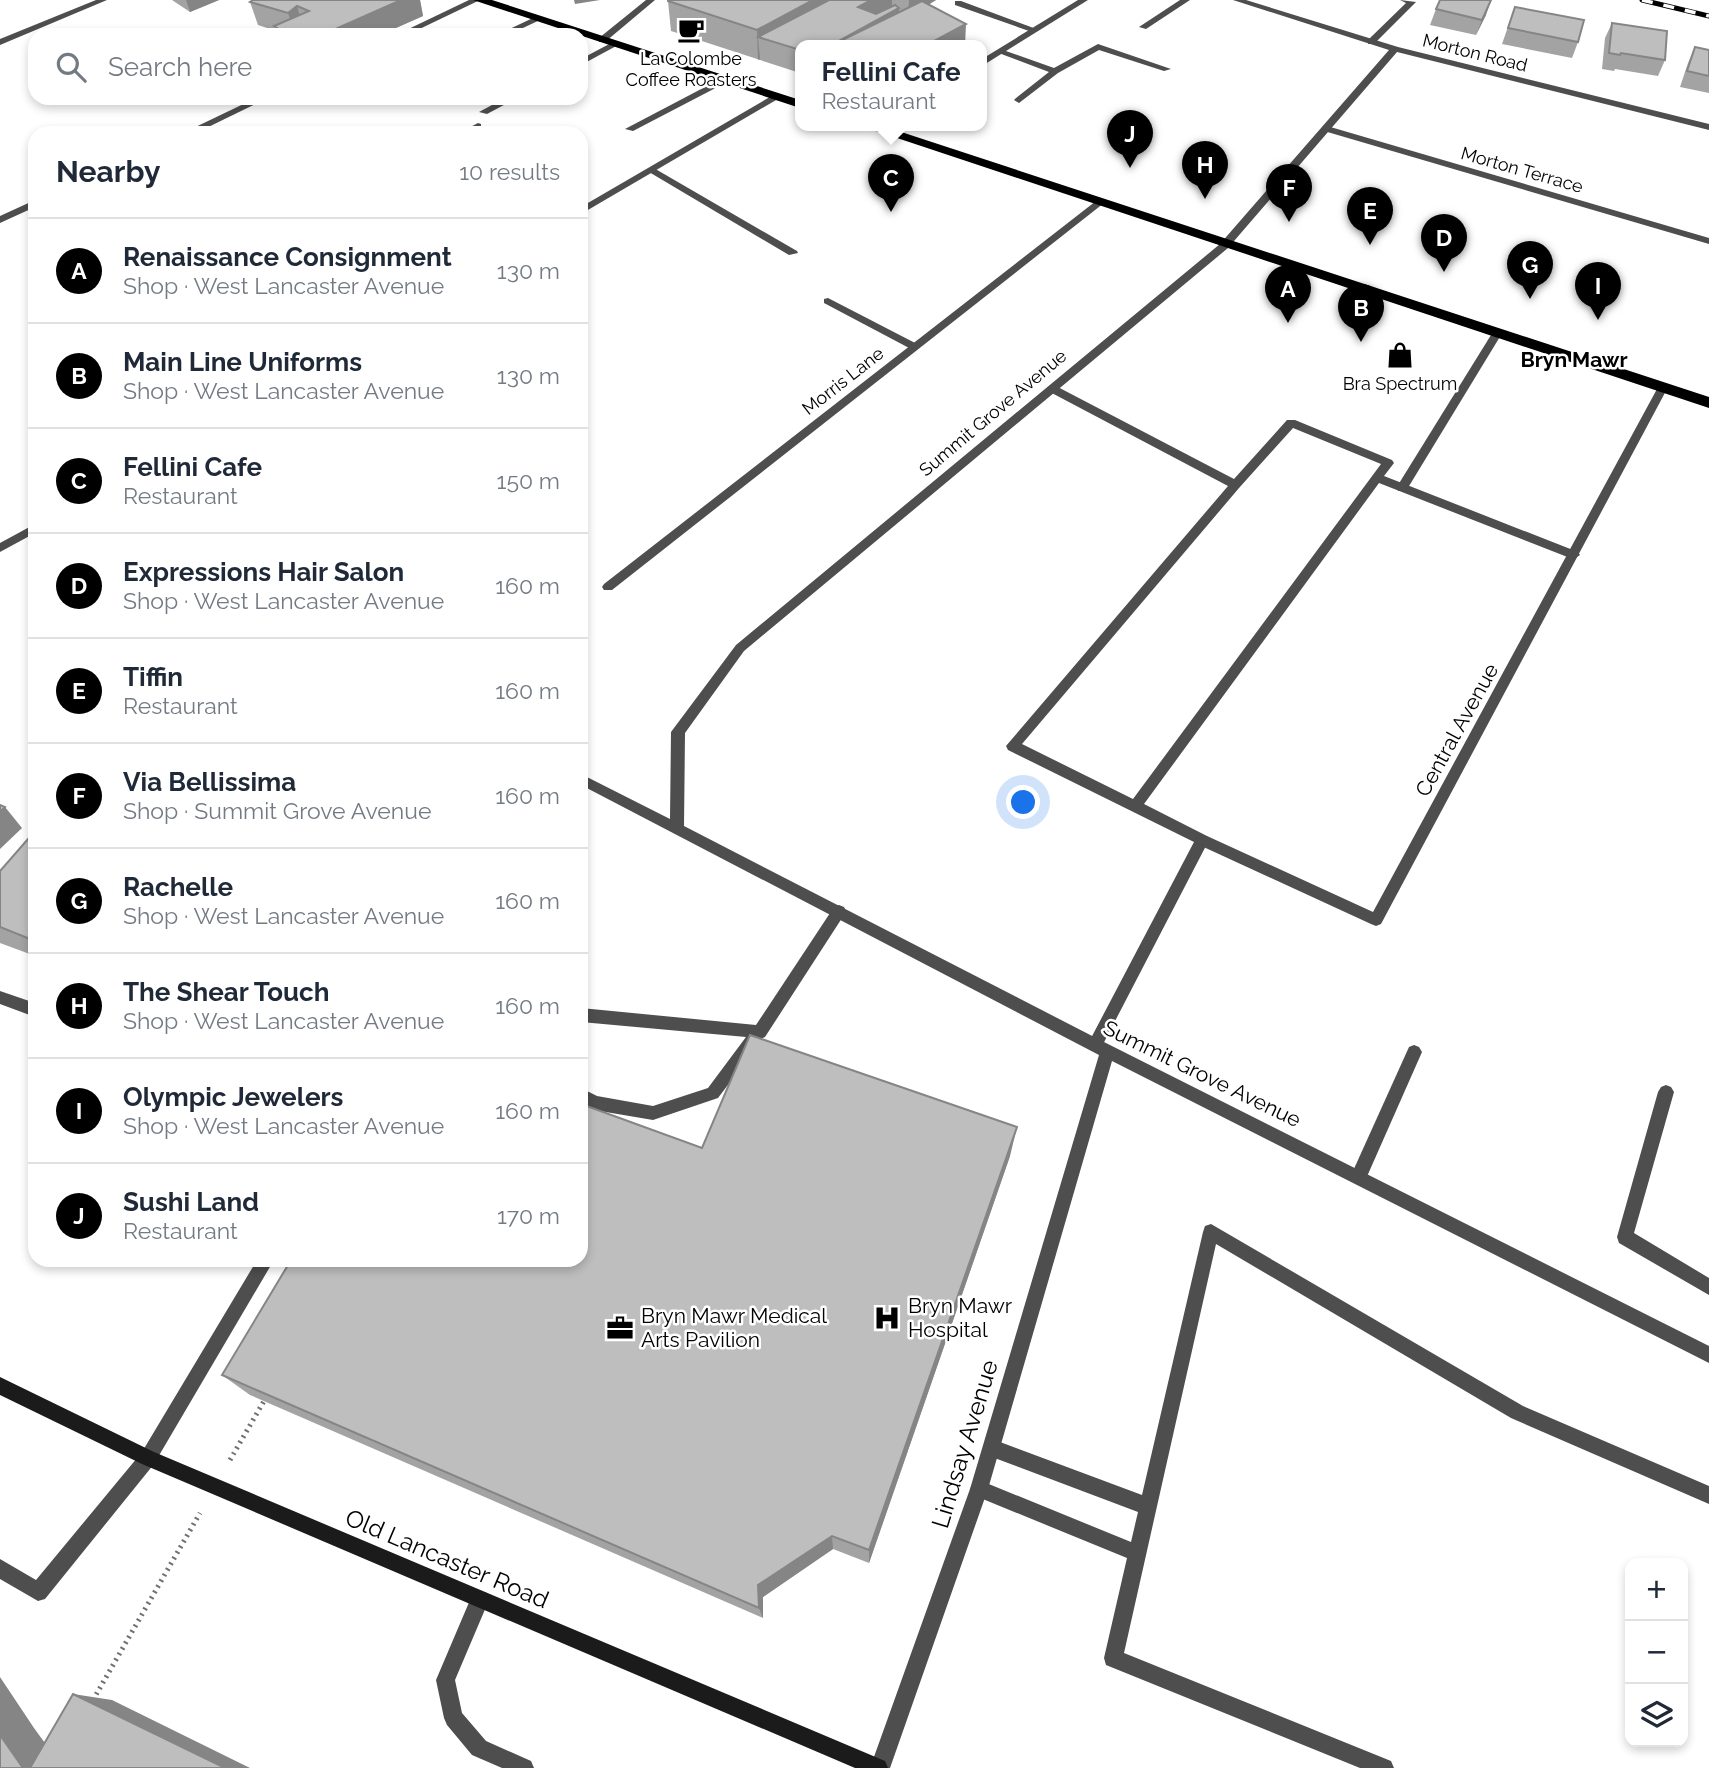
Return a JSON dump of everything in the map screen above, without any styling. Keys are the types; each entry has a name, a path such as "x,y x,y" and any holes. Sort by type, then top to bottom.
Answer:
{"highway":[{"path":"477,0 565,28"},
{"path":"588,35 795,102"},
{"path":"886,131 1224,246 1709,404"}],"street":[{"path":"34,28 103,0"},
{"path":"415,28 477,0"},
{"path":"602,40 651,0"},
{"path":"987,60 1084,0"},
{"path":"1143,27 1186,0"},
{"name":"Morton Road","path":"1237,0 1395,49 1709,127"},
{"path":"1371,42 1412,2 1404,0"},
{"path":"958,3 1035,30"},
{"path":"517,28 538,19"},
{"path":"0,42 28,31"},
{"path":"588,58 616,44"},
{"path":"1019,100 1055,71 1098,47 1167,69"},
{"name":"Summit Grove Avenue","path":"677,828 678,732 740,648 1224,246 1395,49"},
{"path":"1000,52 1055,71"},
{"path":"630,130 726,79"},
{"path":"588,207 778,96"},
{"path":"202,126 248,105"},
{"path":"484,113 499,105"},
{"name":"Morton Terrace","path":"1327,129 1709,241"},
{"path":"652,170 793,253"},
{"name":"Morris Lane","path":"608,587 1099,204"},
{"path":"0,220 28,207"},
{"path":"828,301 915,347"},
{"path":"1402,488 1496,335"},
{"path":"1052,388 1236,485"},
{"name":"Central Avenue","path":"1202,840 1376,920 1662,389"},
{"path":"1135,806 1388,463 1291,423 1013,746 1202,840"},
{"path":"1377,478 1574,555"},
{"path":"0,548 28,531"},
{"name":"Summit Grove Avenue","path":"588,783 1102,1047 1709,1354"},
{"name":"Lindsay Avenue","path":"879,1768 992,1448 1102,1047 1202,840"},
{"path":"588,1099 594,1103 653,1113 713,1093 760,1032 839,911"},
{"path":"0,997 28,1007"},
{"path":"588,1016 760,1032"},
{"path":"1359,1176 1414,1052"},
{"path":"1666,1091 1625,1237 1709,1287"},
{"path":"1384,1768 1114,1658 1211,1232 1517,1412 1709,1495"},
{"path":"0,1568 38,1592 148,1458 262,1267"},
{"name":"Old Lancaster Road","path":"0,1386 148,1458 879,1768"},
{"path":"992,1448 1149,1507"},
{"path":"979,1489 1138,1554"},
{"path":"480,1600 445,1680 454,1718 479,1748 524,1768"}],"path":[{"path":"223,1473 264,1401"},
{"path":"92,1702 202,1509"}],"building":[{"path":"401,0 338,28 277,28 274,26 309,11 297,6 288,13 250,2"},
{"path":"668,0 813,0 757,30"},
{"path":"829,0 871,0 858,7 876,14 895,5 899,8 841,40 795,40 795,48 758,37"},
{"path":"1440,0 1491,0 1482,20 1436,9"},
{"path":"922,1 966,24 936,40 842,40"},
{"path":"1515,7 1584,20 1578,42 1508,28"},
{"path":"1612,23 1667,31 1665,60 1609,53"},
{"path":"1695,47 1709,50 1709,76 1687,71"},
{"path":"28,839 28,938 0,927 0,871"},
{"name":"Bryn Mawr Medical Arts Pavilion","path":"750,1035 1017,1127 869,1550 832,1536 758,1585 759,1608 222,1375 287,1267 588,1267 588,1107 702,1148"},
{"path":"73,1694 225,1768 30,1768"},
{"path":"0,1735 23,1768 0,1768"}],"railway":[{"path":"1642,0 1709,16"}],"place":[{"name":"La Colombe Coffee Roasters","path":"691,30"},
{"name":"Sushi Land","path":"1130,168"},
{"name":"The Shear Touch","path":"1205,199"},
{"name":"Fellini Cafe","path":"891,212"},
{"name":"Via Bellissima","path":"1289,222"},
{"name":"Tiffin","path":"1370,245"},
{"name":"Expressions Hair Salon","path":"1444,272"},
{"name":"Rachelle","path":"1530,299"},
{"name":"Olympic Jewelers","path":"1598,320"},
{"name":"Renaissance Consignment","path":"1288,323"},
{"name":"Main Line Uniforms","path":"1361,342"},
{"name":"Bra Spectrum","path":"1400,355"},
{"name":"Bryn Mawr Hospital","path":"887,1318"},
{"name":"Bryn Mawr Medical Arts Pavilion","path":"620,1328"}],"district":[{"name":"Bryn Mawr","path":"1574,360"}]}
